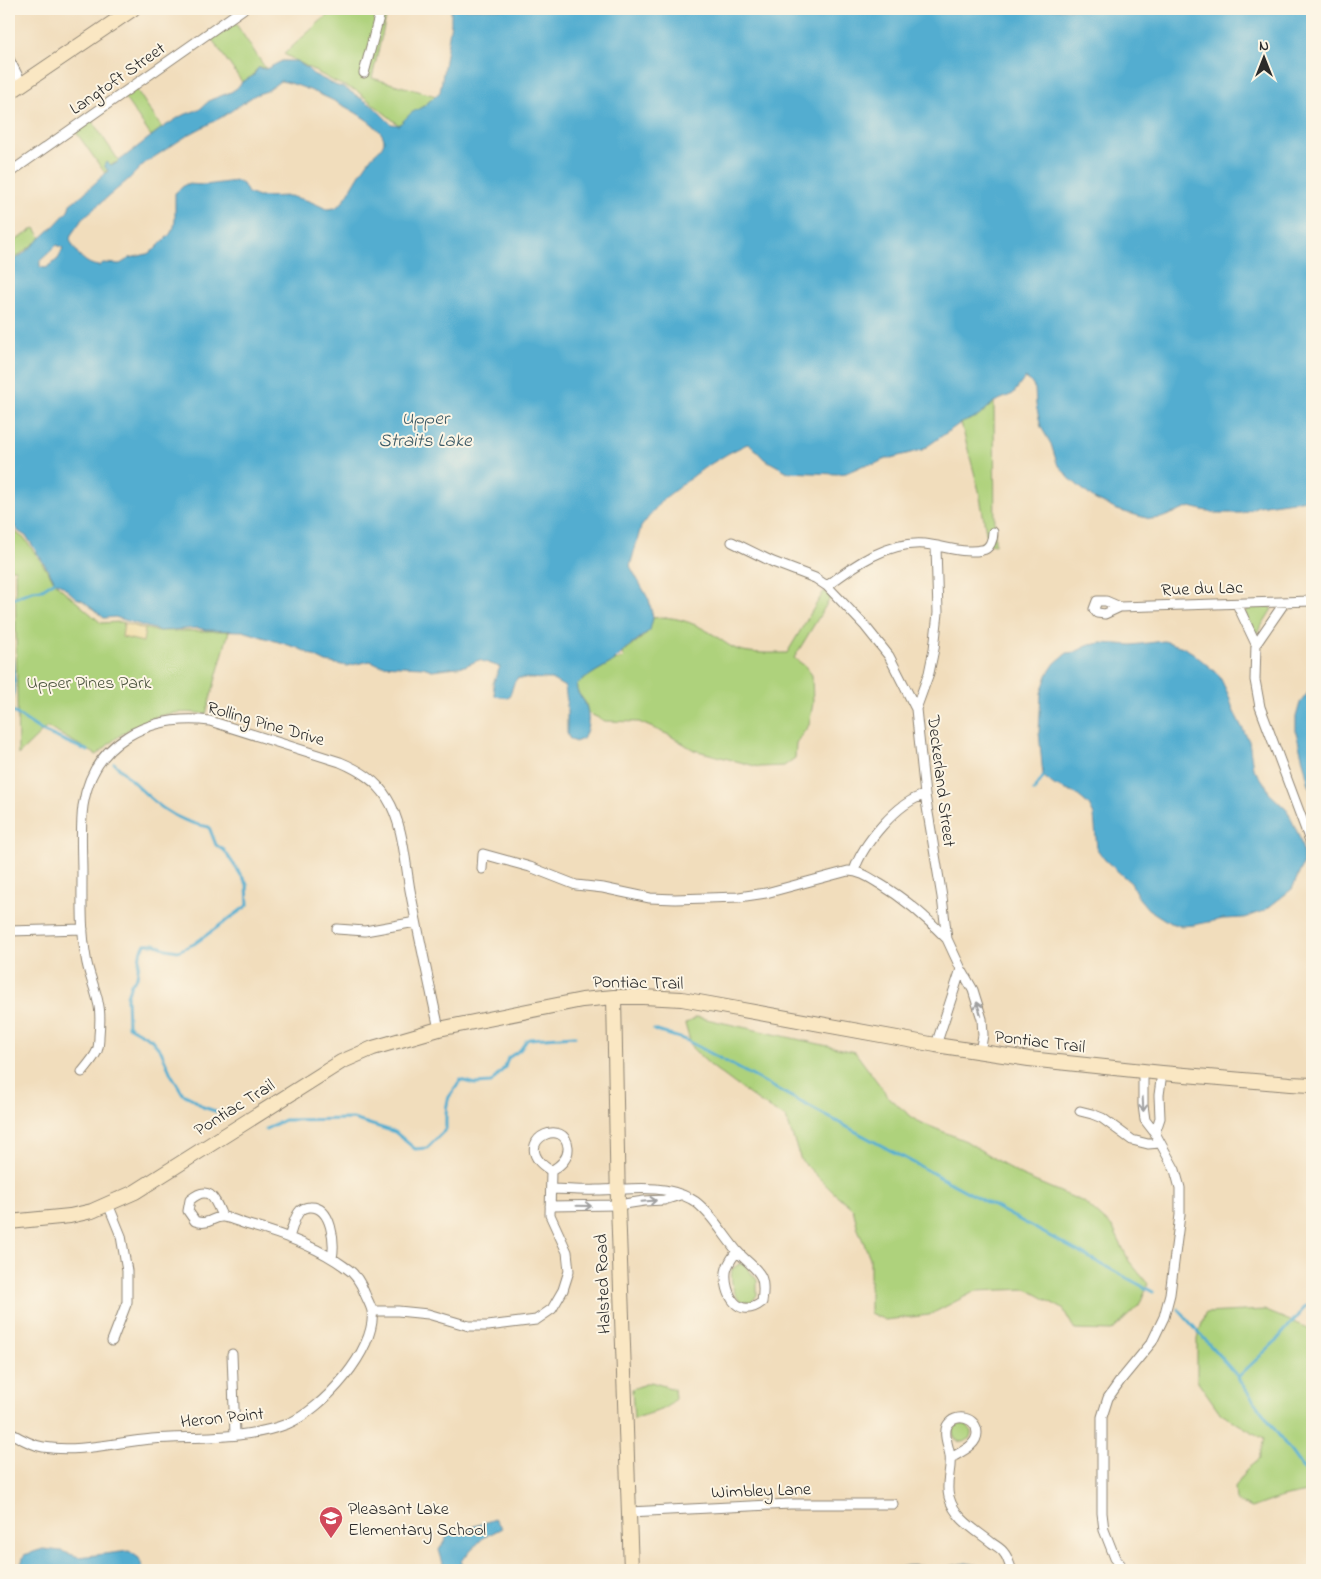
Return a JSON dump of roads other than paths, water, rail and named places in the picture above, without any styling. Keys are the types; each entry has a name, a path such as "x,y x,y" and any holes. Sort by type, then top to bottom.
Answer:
{"main road":[{"path":"9,94 133,9"},
{"name":"Pontiac Trail","path":"9,1222 70,1216 92,1211 135,1192 341,1062 373,1048 439,1029 582,1000 614,997 682,999 980,1052 1162,1073 1290,1084 1312,1084"},
{"name":"Halsted Road","path":"614,997 618,1205 631,1570"}],"street":[{"name":"Langtoft Street","path":"9,173 243,9"},
{"path":"364,73 381,9"},
{"path":"9,60 22,84"},
{"path":"827,586 852,567 888,549 911,544 926,544 950,550 982,550 987,548 991,542 993,532"},
{"path":"732,542 773,562 815,578 827,586 865,626 889,656 916,709"},
{"name":"Deckerland Street","path":"936,547 938,613 934,649 929,674 916,709 925,795 947,939 960,969 973,990 982,1019 983,1034 980,1052"},
{"name":"Rue du Lac","path":"1120,607 1312,600"},
{"path":"1256,644 1285,602"},
{"path":"1237,604 1256,644 1255,680 1260,707 1312,846"},
{"name":"Rolling Pine Drive","path":"82,1072 98,1050 100,1024 99,1003 86,958 83,929 81,834 83,805 88,787 97,766 108,751 130,735 151,724 190,719 210,721 340,762 359,770 376,782 396,816 439,1029"},
{"path":"854,871 858,859 865,848 888,820 908,802 925,795"},
{"path":"482,869 483,854 530,866 576,885 603,888 650,898 675,899 739,897 854,871 862,873 900,895 921,912 947,939"},
{"path":"337,929 365,931 416,922"},
{"path":"9,931 83,929"},
{"path":"936,1045 955,992 960,969"},
{"path":"1125,1570 1115,1558 1104,1530 1102,1513 1102,1417 1108,1398 1152,1342 1164,1317 1170,1294 1180,1215 1180,1188 1175,1170 1145,1120 1143,1071"},
{"path":"1155,1134 1160,1118 1159,1095 1162,1073"},
{"path":"1080,1110 1102,1118 1132,1140 1148,1144 1160,1143"},
{"path":"222,1216 289,1237 348,1268 361,1283 372,1311 428,1314 469,1326 516,1324 536,1320 552,1309 563,1290 569,1271 567,1252 553,1223 550,1206 551,1171 566,1159 568,1144 563,1137 550,1132 541,1136 535,1148 536,1156 551,1171"},
{"path":"550,1188 596,1190 660,1189 692,1199 706,1212 737,1251 761,1274 763,1280 762,1302 750,1308 736,1305 731,1300 728,1291 726,1270 737,1251"},
{"path":"550,1206 618,1205 664,1200 680,1194"},
{"path":"108,1204 121,1236 127,1271 127,1302 112,1341"},
{"path":"289,1237 299,1212 304,1208 321,1210 328,1221 332,1235 334,1251 332,1258"},
{"name":"Heron Point","path":"9,1432 42,1447 62,1449 152,1439 235,1435 257,1432 288,1424 315,1407 342,1382 357,1359 370,1328 372,1311"},
{"path":"232,1354 235,1435"},
{"path":"950,1458 975,1441 976,1426 969,1419 954,1419 947,1426 946,1436 950,1458 947,1478 948,1496 955,1512 963,1521 1004,1553 1012,1570"},
{"name":"Wimbley Lane","path":"629,1512 790,1504 893,1504"}],"water":[{"name":"Upper Straits Lake","path":"451,9 1312,9 1312,497 1258,506 1242,513 1215,513 1190,507 1161,518 1150,519 1117,510 1094,499 1069,478 1057,463 1051,444 1041,427 1036,405 1035,389 1030,381 1025,378 1013,394 994,402 979,416 959,424 922,450 883,460 875,464 864,465 846,473 788,472 764,459 751,445 747,444 704,468 662,500 641,527 630,566 649,600 653,618 650,630 614,661 577,684 578,692 587,707 588,721 587,731 583,739 575,742 569,738 567,733 565,687 551,679 518,678 508,698 495,696 493,683 500,667 479,660 465,666 432,670 423,667 380,665 370,661 347,666 326,662 298,648 243,631 198,628 160,631 115,617 104,618 55,581 27,537 18,531 11,519 13,480 9,454 9,263 23,254 54,226 68,211 70,204 108,171 105,163 115,164 181,116 200,109 210,100 231,92 242,82 253,76 258,68 266,69 282,61 296,61 313,74 343,87 373,106 391,124 399,125 411,113 424,106 440,92 451,23","holes":["280,81 304,88 339,103 371,123 381,132 384,141 382,146 366,164 341,204 335,208 327,209 309,201 290,196 258,197 248,193 243,184 236,181 205,185 186,184 175,193 174,227 170,234 154,250 147,254 130,258 120,264 103,263 99,266 85,261 78,254 70,240 71,235 83,218 145,163 255,95 267,91","57,245 63,248 58,259 46,268 40,267 40,261"]},
{"path":"1164,641 1183,647 1193,653 1219,675 1234,712 1249,741 1253,768 1266,785 1269,793 1287,810 1299,836 1303,851 1303,865 1292,889 1264,911 1244,918 1223,919 1181,926 1170,923 1148,909 1138,897 1131,883 1105,860 1097,849 1094,815 1089,805 1076,794 1054,785 1043,776 1039,732 1041,693 1047,675 1055,663 1067,653 1075,652 1089,645 1102,643 1132,645"},
{"path":"1312,687 1312,797 1296,732 1296,717 1300,703"},
{"path":"495,1519 502,1528 483,1538 461,1561 465,1570 445,1570 439,1550 448,1535"},
{"path":"43,1549 61,1551 79,1557 129,1551 139,1558 144,1570 19,1570 24,1555"},
{"path":"966,1563 990,1570 895,1570 906,1566 948,1567"}],"waterway":[{"path":"9,600 32,591 41,590 55,581"},
{"path":"9,635 14,682 12,711 42,731 88,751"},
{"path":"114,763 156,803 180,818 209,827 216,845 224,850 247,884 248,905 194,944 178,951 166,949 155,944 145,944 140,954 137,977 131,984 127,996 128,1026 151,1039 161,1051 171,1074 183,1094 203,1107 224,1114"},
{"path":"1034,791 1043,777"},
{"path":"654,1030 686,1040 1153,1292"},
{"path":"266,1129 284,1120 353,1119 395,1132 415,1149 427,1148 446,1129 449,1097 460,1080 475,1084 491,1083 505,1067 508,1058 520,1050 527,1040 575,1036"},
{"path":"1238,1377 1276,1341 1306,1306"},
{"path":"1178,1309 1238,1377 1312,1481"}],"place":[{"name":"Pleasant Lake Elementary School","path":"331,1539"}],"park label":[{"name":"Upper Pines Park","path":"89,682"}]}
